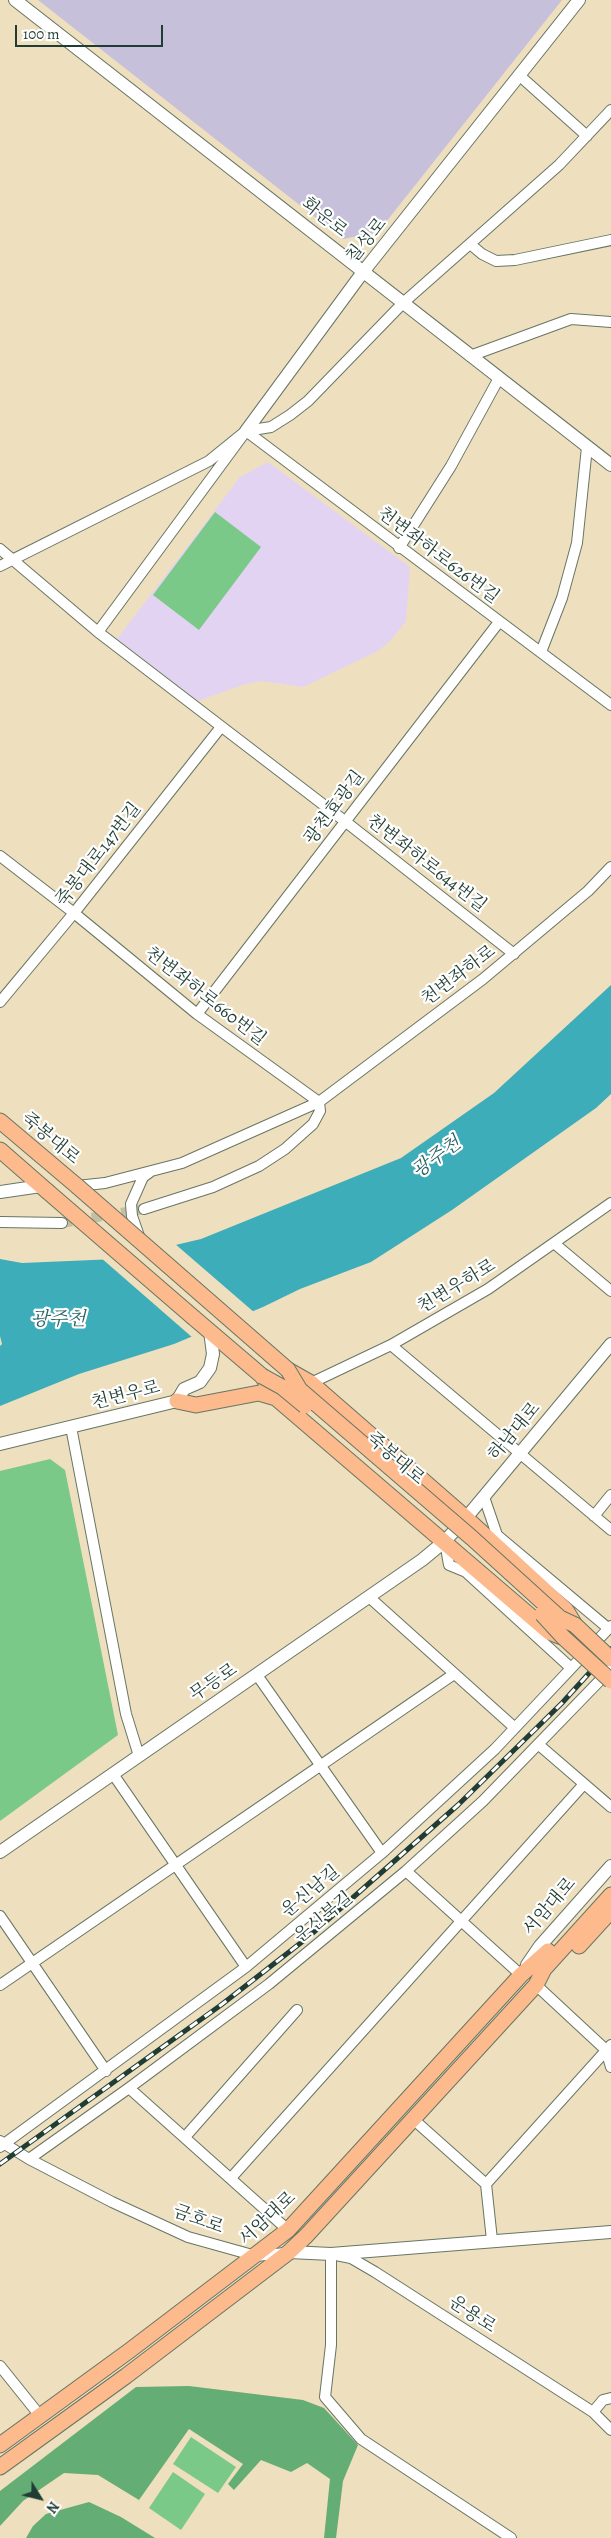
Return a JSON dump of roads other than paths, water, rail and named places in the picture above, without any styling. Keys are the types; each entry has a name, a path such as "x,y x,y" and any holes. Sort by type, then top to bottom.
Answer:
{"main road":[{"name":"죽봉대로","path":"0,1121 140,1239 288,1370 300,1390 472,1538 560,1618 575,1625"},
{"path":"0,1150 44,1188"},
{"name":"죽봉대로","path":"44,1188 210,1332 262,1376 282,1387 463,1543 554,1625 563,1637"},
{"path":"288,1370 311,1383 466,1518 566,1610 575,1625 611,1658"},
{"path":"262,1376 276,1398 470,1562 549,1632 563,1637 611,1681"},
{"path":"177,1401 196,1405 259,1394 276,1398"},
{"path":"540,1966 611,1881"},
{"path":"540,1966 611,1895"},
{"path":"536,1985 550,1977 611,1911"},
{"name":"서암대로","path":"0,2445 41,2417 288,2230 521,1975 540,1966"},
{"name":"서암대로","path":"0,2467 126,2376 289,2252 536,1985 540,1966"}],"street":[{"name":"화운로","path":"15,0 611,465"},
{"name":"칠성로","path":"246,432 364,272 579,0"},
{"path":"520,76 587,136"},
{"path":"0,566 209,461 246,432 271,427 308,401 403,303 519,202 611,110"},
{"path":"470,244 482,254 496,261 515,260 611,240"},
{"path":"470,356 571,319 611,322"},
{"path":"399,548 452,466 499,378"},
{"path":"98,632 246,432"},
{"name":"천변좌하로626번길","path":"246,432 611,705"},
{"path":"542,652 562,598 577,543 587,446"},
{"name":"천변좌하로644번길","path":"0,549 98,632 346,822 514,954"},
{"name":"광천효광길","path":"197,1014 346,822 407,738 499,622"},
{"name":"죽봉대로147번길","path":"0,1002 74,913 222,727"},
{"name":"천변좌하로660번길","path":"0,856 74,913 197,1014 319,1102"},
{"name":"천변좌하로","path":"77,1186 151,1172 222,1147 319,1102 483,979 588,890 611,867"},
{"path":"144,1209 213,1187 259,1166 285,1149 313,1124 320,1111 319,1102"},
{"path":"140,1239 132,1216 131,1204 143,1177 151,1172"},
{"path":"0,1192 44,1188"},
{"name":"천변우하로","path":"311,1383 392,1346 488,1289 555,1244 611,1203"},
{"path":"0,1222 62,1223"},
{"path":"555,1244 611,1291"},
{"name":"천변우로","path":"0,1444 177,1401 184,1389 200,1382 210,1368 213,1354 210,1332"},
{"name":"하남대로","path":"445,1541 611,1344"},
{"path":"392,1346 611,1530"},
{"path":"71,1427 126,1714 138,1756"},
{"path":"594,1516 611,1495"},
{"path":"484,1497 497,1535 610,1627"},
{"path":"445,1541 449,1565 466,1572 571,1668"},
{"name":"무등로","path":"0,1852 258,1674 445,1541"},
{"path":"368,1597 515,1728"},
{"name":"운신남길","path":"1,2144 106,2071 246,1967 382,1853 495,1749 610,1627"},
{"name":"운신북길","path":"29,2159 129,2088 269,1984 406,1871 483,1801 539,1745 611,1668"},
{"path":"258,1674 382,1853"},
{"path":"0,1985 454,1674"},
{"path":"539,1745 611,1807"},
{"path":"113,1774 246,1967"},
{"path":"231,2178 584,1784"},
{"name":"서암대로","path":"521,1975 540,1946 611,1866"},
{"path":"406,1871 521,1975"},
{"path":"0,1916 106,2071"},
{"path":"536,1985 609,2048 611,2067"},
{"path":"185,2137 298,2010"},
{"path":"486,2184 609,2048"},
{"path":"129,2088 288,2230"},
{"path":"413,2119 486,2184 492,2240"},
{"name":"금호로","path":"1,2144 170,2229 231,2251 256,2256 289,2252 330,2254 611,2232"},
{"path":"330,2254 331,2345 325,2397 361,2439 373,2449 511,2538"},
{"name":"운용로","path":"330,2254 351,2258 375,2272 593,2412 611,2430"},
{"path":"0,2366 41,2417"},
{"path":"593,2412 603,2400 611,2398"}],"water":[{"name":"광주천","path":"611,985 611,1094 596,1108 452,1210 371,1262 300,1289 263,1307 174,1344 79,1374 0,1406 0,1346 2,1344 0,1336 0,1259 22,1263 116,1259 201,1239 401,1158 494,1093"}],"tunnel":[{"path":"62,1223 144,1209"}],"railway":[{"path":"0,2164 221,2005 307,1938 458,1805 562,1703 611,1649"}]}
